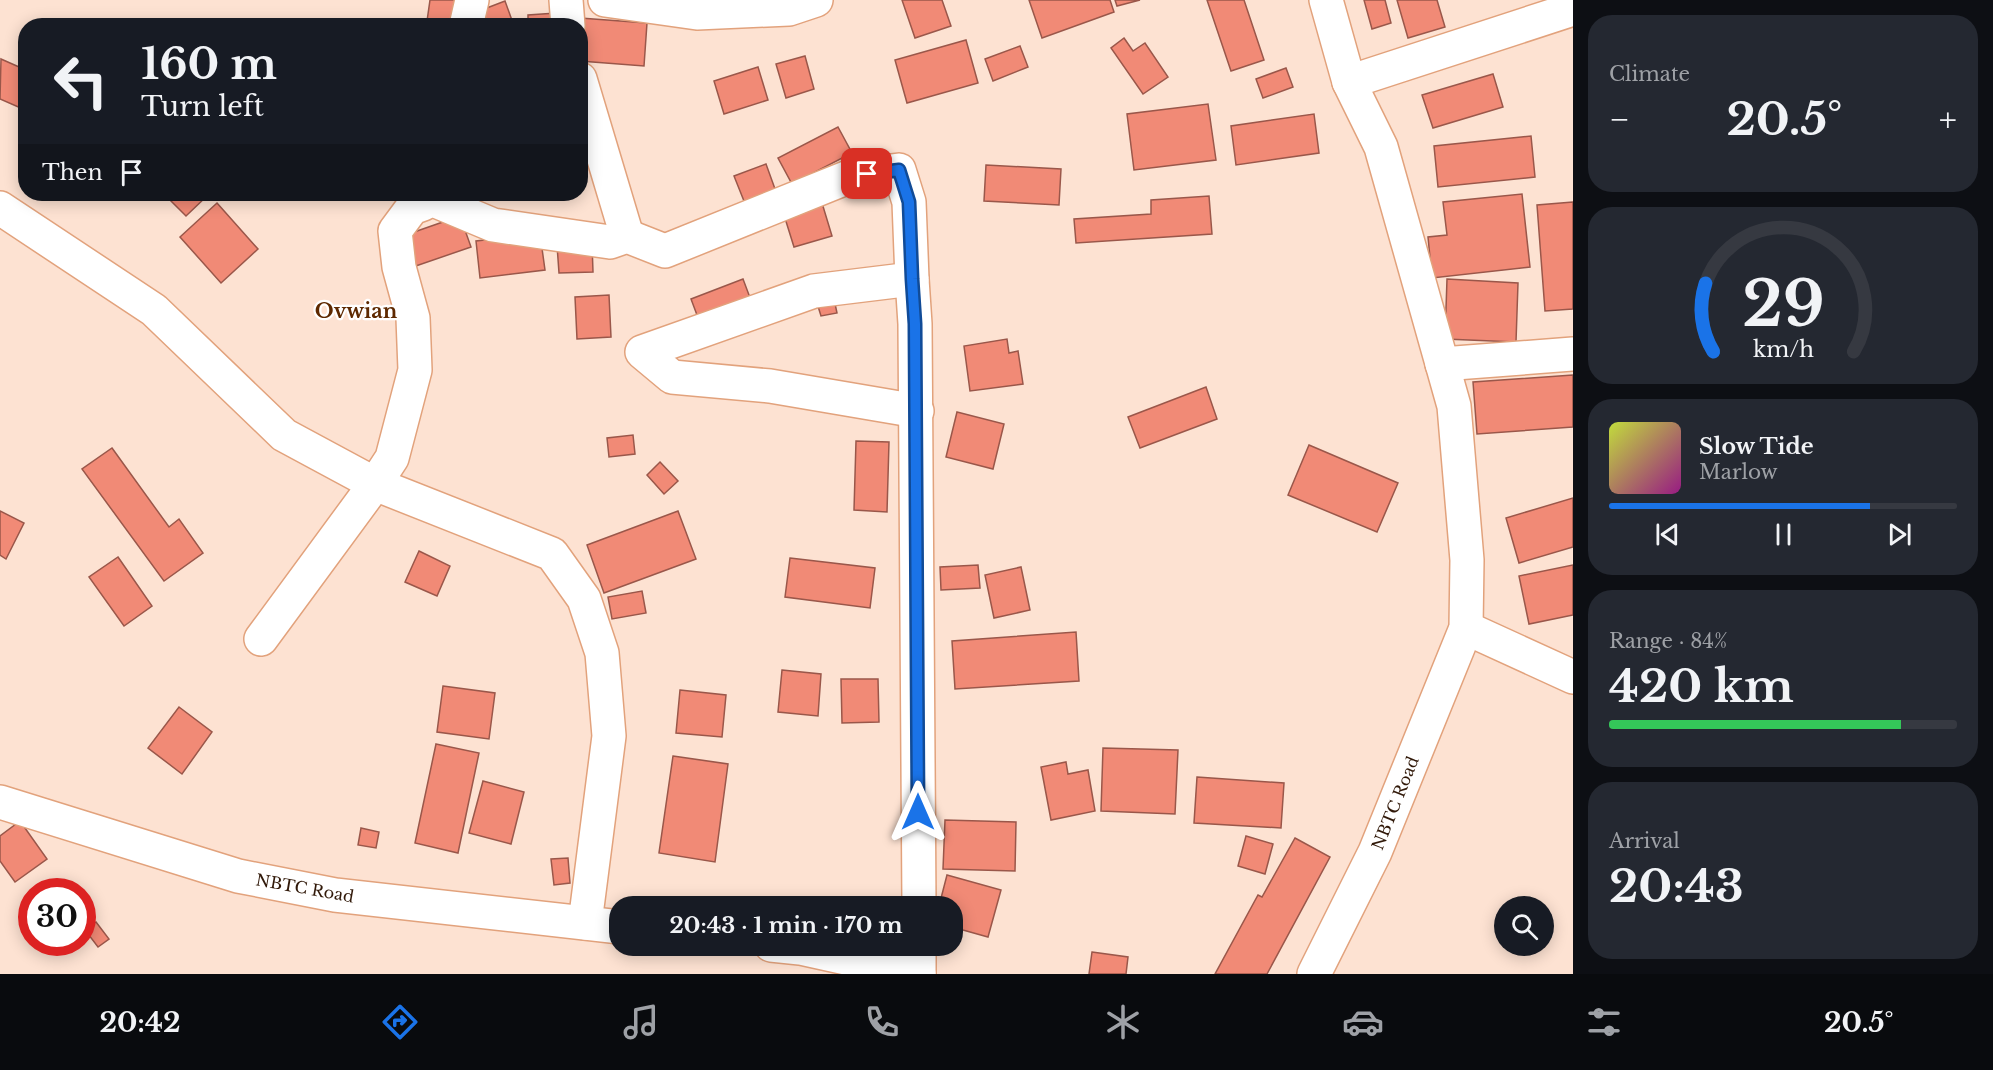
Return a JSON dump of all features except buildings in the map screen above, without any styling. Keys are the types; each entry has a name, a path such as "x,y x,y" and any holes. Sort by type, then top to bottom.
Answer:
{"street":[{"path":"468,18 472,0"},
{"path":"566,0 567,18"},
{"path":"605,0 789,9 816,0"},
{"path":"1326,0 1349,82 1381,147 1454,406 1467,560 1466,628 1573,678"},
{"path":"1349,82 1573,9"},
{"path":"588,106 627,236"},
{"path":"442,201 493,225 610,242 627,236 666,251 850,176 899,170 909,202 915,324 919,896"},
{"path":"261,639 392,458 415,370 413,318 399,267 395,231 412,208 426,201"},
{"path":"0,208 154,310 284,435 375,484 552,554 584,599 602,653 609,736 585,923"},
{"path":"912,279 814,291 642,352 672,377 770,386 917,411"},
{"path":"1442,364 1573,354"},
{"name":"NBTC Road","path":"1314,974 1375,852 1466,628"},
{"name":"NBTC Road","path":"0,802 238,876 335,895 609,926"},
{"path":"837,956 919,974 919,956"}],"district":[{"name":"Ovwian","path":"356,311"}],"route":[{"path":"867,174 899,170 909,202 917,411 918,812"}]}
